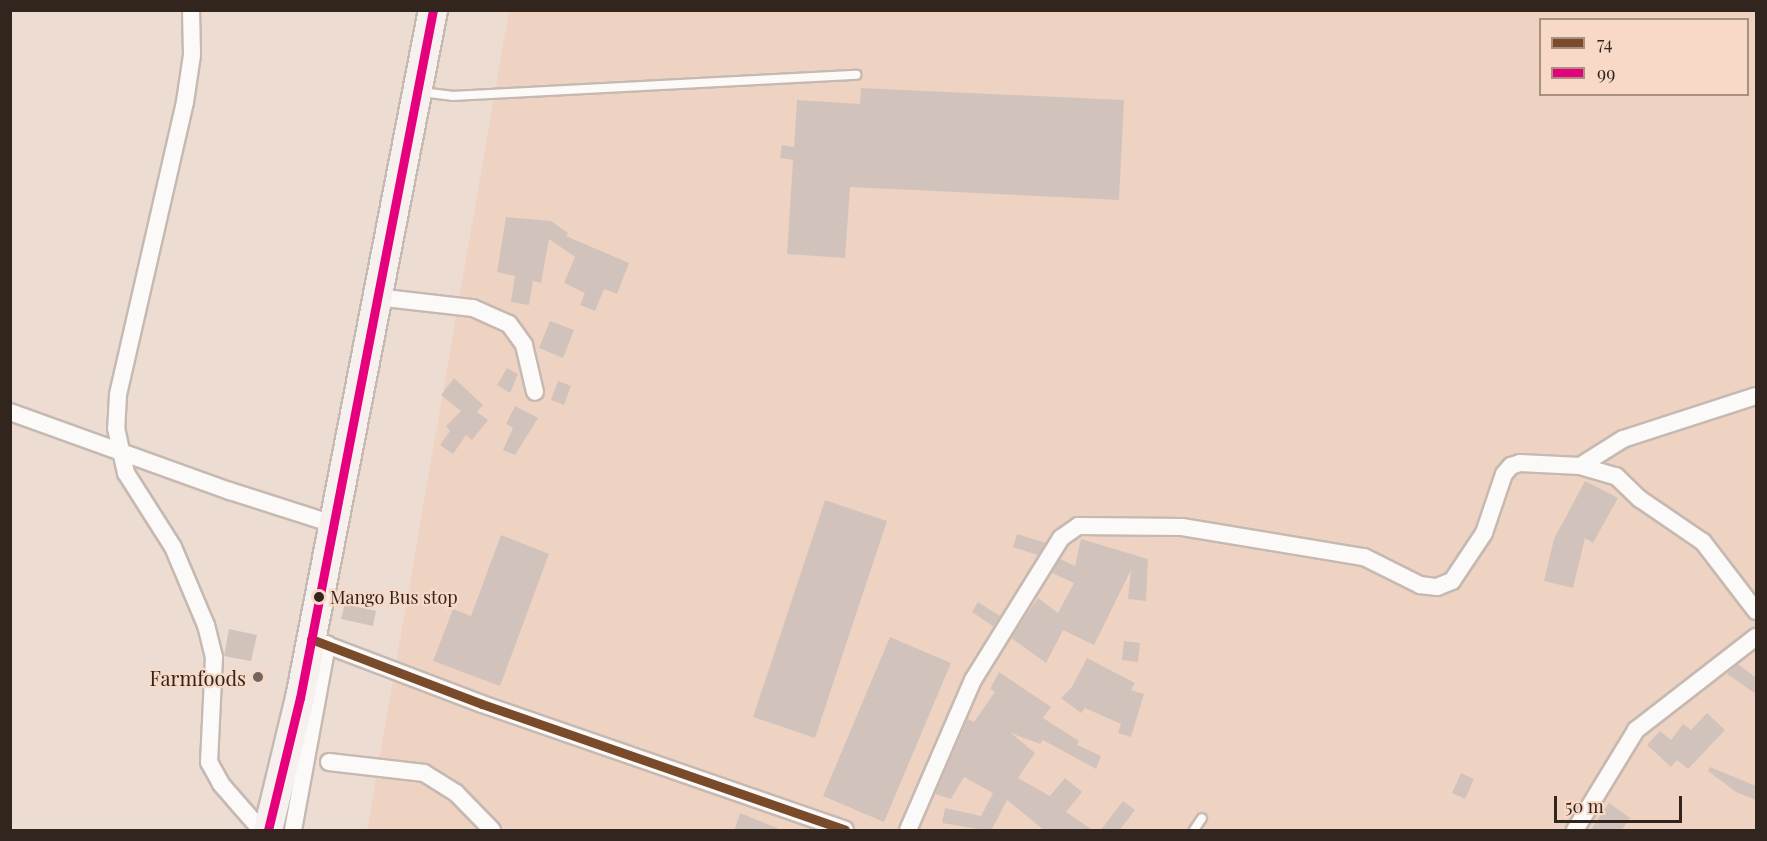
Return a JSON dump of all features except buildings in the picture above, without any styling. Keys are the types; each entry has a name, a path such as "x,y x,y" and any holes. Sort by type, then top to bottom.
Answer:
{"highway":[{"path":"268,831 300,698 319,641 333,524 434,10"},
{"path":"282,831 300,698"}],"street":[{"path":"191,10 192,55 185,102 118,395 116,428 126,473 173,547 207,625 214,657 209,762 221,784 261,831"},
{"path":"376,297 473,308 509,324 524,345 534,392"},
{"path":"1580,466 1623,439 1756,396"},
{"path":"10,412 120,453 333,524"},
{"path":"908,831 973,680 1061,538 1078,526 1182,527 1353,555 1420,585 1437,587 1452,581 1468,560 1484,533 1504,474 1511,466 1520,462 1580,466 1616,476 1640,499 1703,542 1735,588 1756,611"},
{"path":"1575,831 1636,730 1756,637"},
{"path":"293,831 319,641 482,704 845,831"},
{"path":"329,762 424,773 456,793 492,831"}],"lane":[{"path":"417,92 452,96 856,75"},
{"path":"1194,831 1202,818"}],"shaded area":[{"path":"509,11 1756,11 1756,830 367,830"}],"transit line":[{"name":"99","path":"268,830 300,698 433,10"},
{"name":"74","path":"311,639 482,704 845,830"}],"place":[{"name":"Mango Bus stop","path":"319,597"},
{"name":"Farmfoods","path":"258,677"}]}
